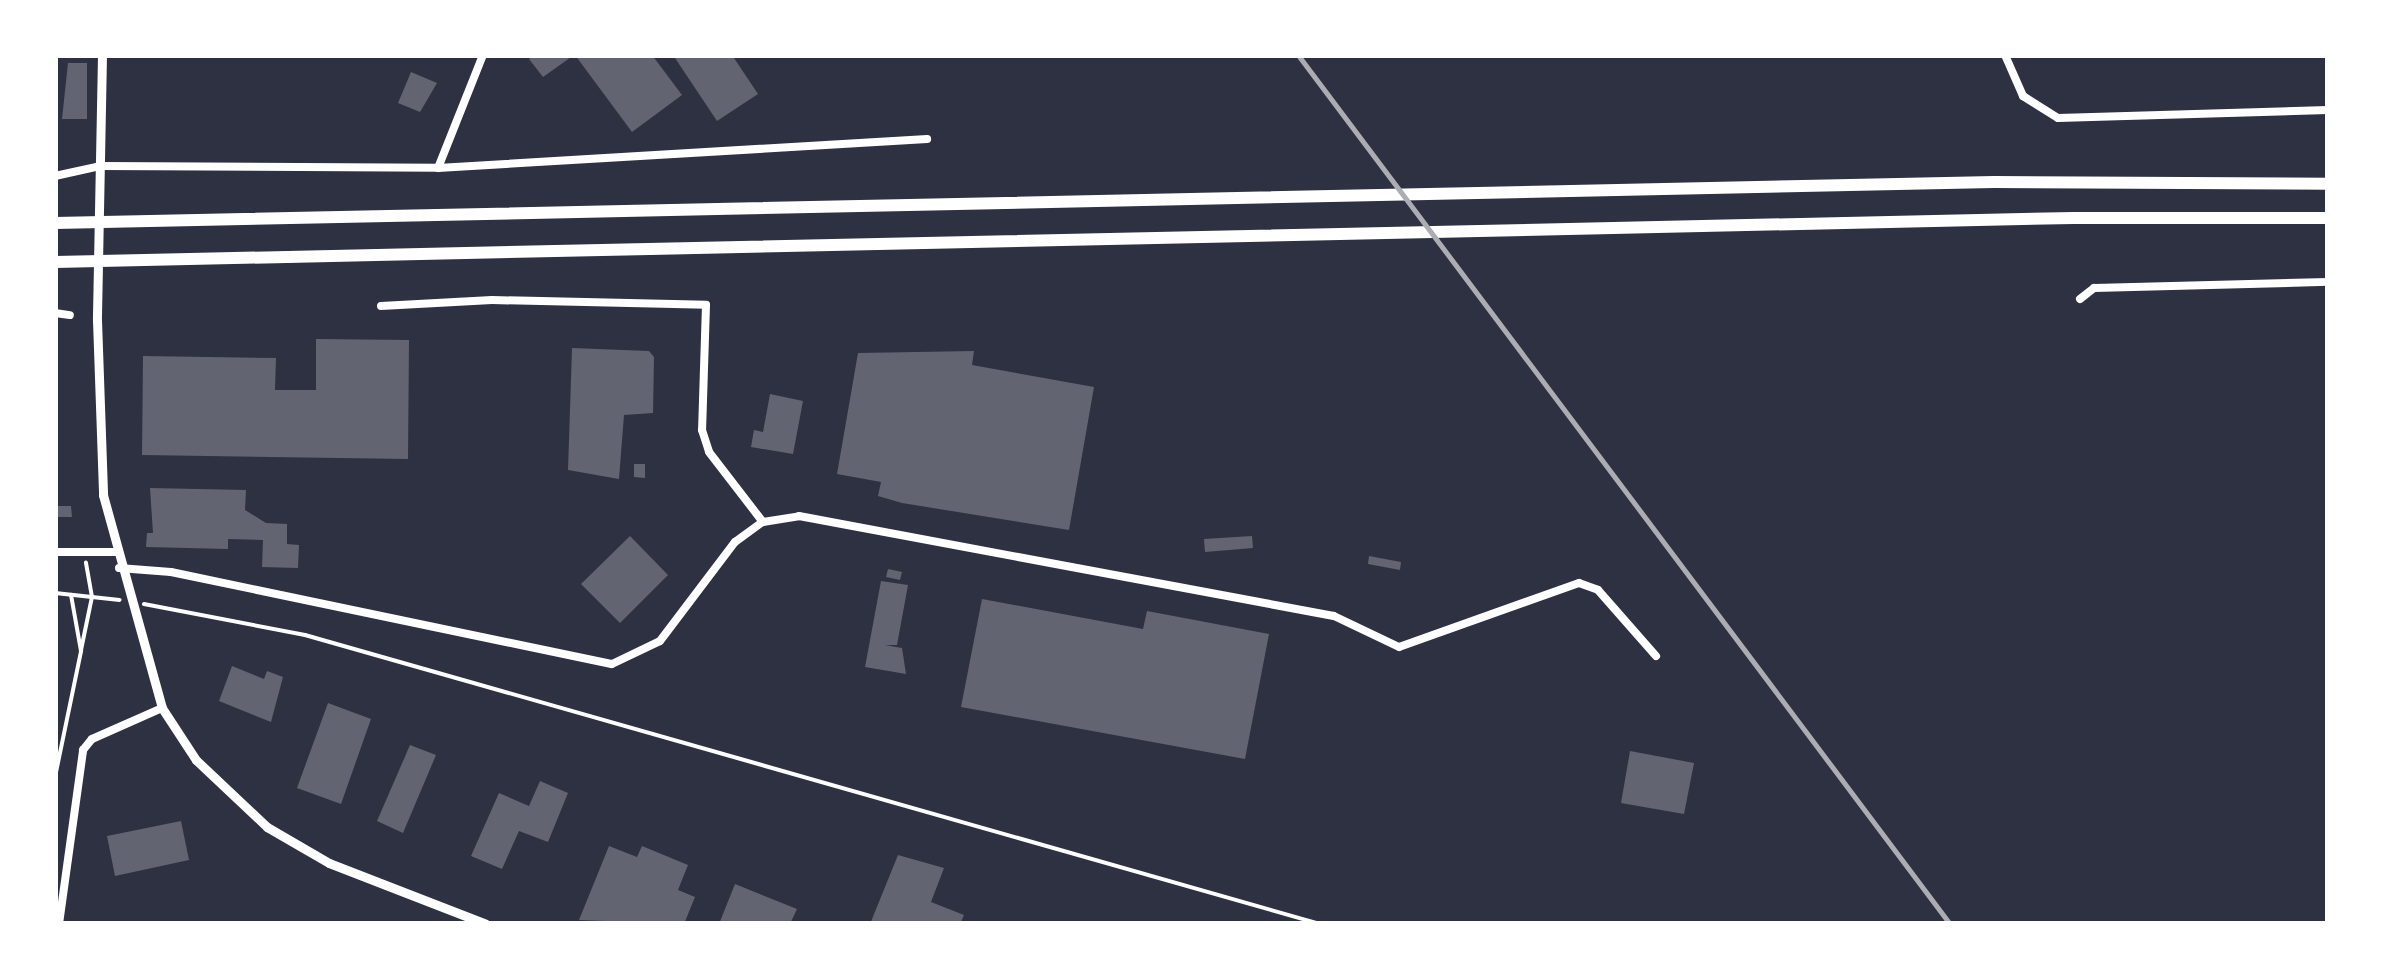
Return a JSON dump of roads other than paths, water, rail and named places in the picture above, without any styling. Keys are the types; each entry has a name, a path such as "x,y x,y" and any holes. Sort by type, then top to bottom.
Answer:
{"highway":[{"path":"55,223 1994,182 2328,184"},
{"path":"55,262 2074,218 2328,218"}],"street":[{"path":"102,55 97,262 100,459 115,552 162,708 196,760 267,827 329,864 486,924"},
{"path":"438,168 483,55"},
{"path":"2005,55 2023,96 2058,118 2328,110"},
{"path":"55,176 100,166 438,168 927,140"},
{"path":"2080,298 2094,288 2328,282"},
{"path":"381,306 492,300 706,305 702,430 709,452 763,522"},
{"path":"55,313 70,315"},
{"path":"119,568 171,572 612,664 660,642 734,542 763,522 798,516 1334,616 1398,647 1578,583 1598,590 1656,656"},
{"path":"55,552 115,552"},
{"path":"59,924 83,750 92,739 162,708"}],"railway":[{"path":"1298,55 1950,924"}]}
